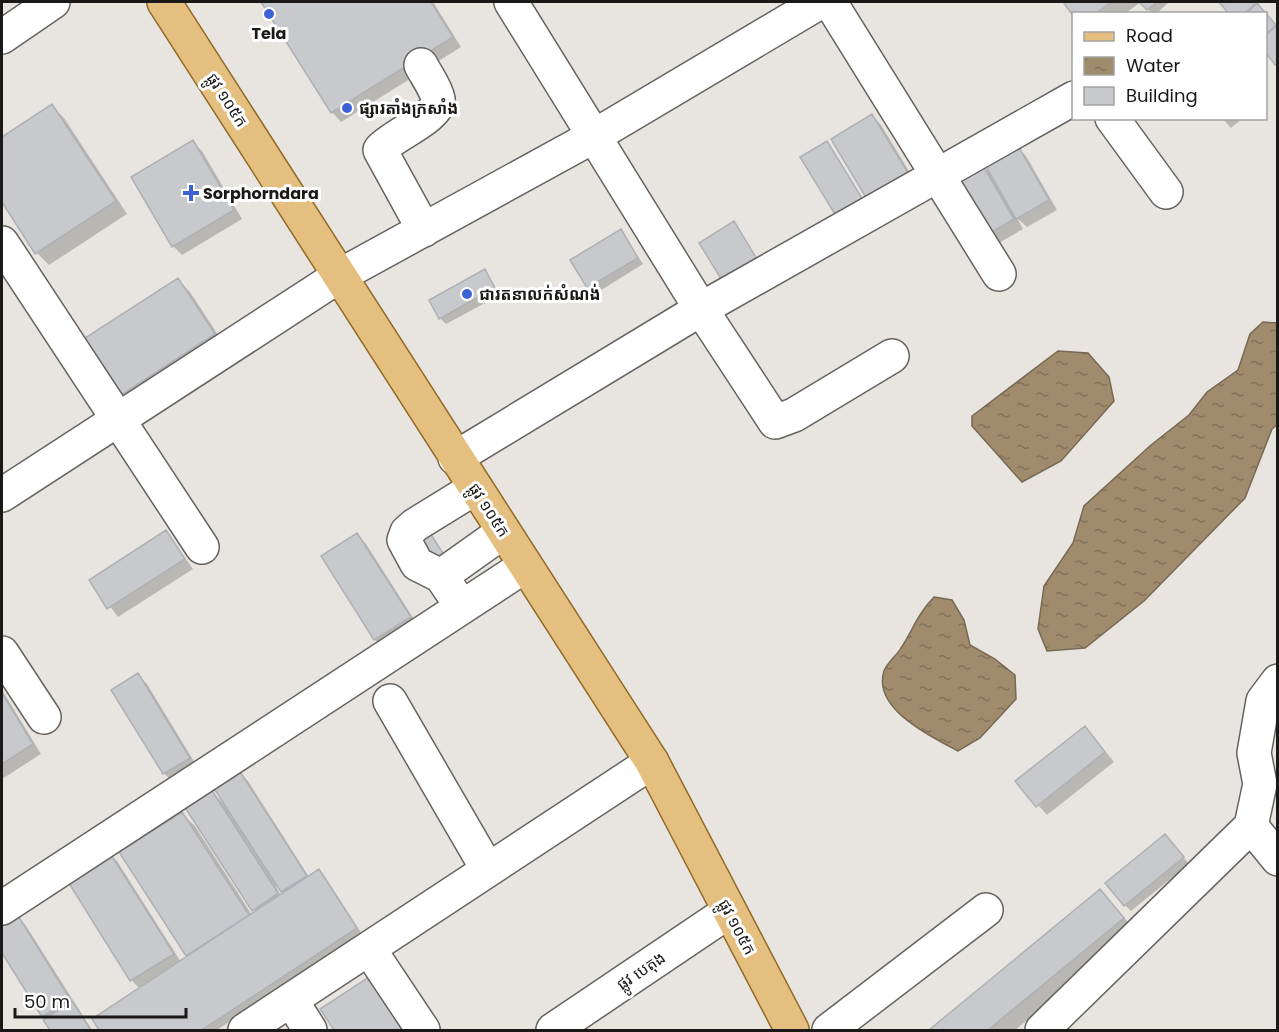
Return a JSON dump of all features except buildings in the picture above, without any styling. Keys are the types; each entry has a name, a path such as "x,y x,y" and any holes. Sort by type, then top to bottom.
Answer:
{"main road":[{"name":"ផ្លូវ ១០៥ក","path":"164,2 652,762 728,912 792,1030"}],"street":[{"path":"2,37 53,2"},
{"path":"511,2 596,135 701,309 777,423 892,356"},
{"path":"2,495 339,276 596,135 820,2"},
{"path":"830,2 999,274"},
{"path":"421,65 439,99 438,107 431,114 387,142 380,150 424,230"},
{"path":"455,458 701,309 1072,99"},
{"path":"1113,120 1166,192"},
{"path":"2,243 202,547"},
{"path":"462,607 441,576 417,564 404,540 407,531 475,488"},
{"path":"441,576 503,531"},
{"path":"2,908 525,566"},
{"path":"2,653 44,717"},
{"path":"1042,1030 1251,826 1269,787 1254,753 1263,701 1278,681"},
{"path":"390,701 488,870"},
{"path":"245,1030 652,762"},
{"path":"1251,826 1278,858"},
{"path":"830,1030 986,910"},
{"name":"ផ្លូវ បេតុង","path":"553,1030 728,912"},
{"path":"369,949 423,1030"},
{"path":"291,1000 310,1030"}],"water":[{"path":"1263,322 1277,323 1277,425 1272,429 1245,498 1144,601 1085,648 1047,651 1038,629 1044,586 1073,543 1084,506 1151,445 1189,415 1207,392 1238,370 1250,334"},
{"path":"1058,351 1088,353 1109,377 1114,401 1061,461 1022,482 972,426 972,416"},
{"path":"934,597 952,600 964,620 970,645 995,659 1015,675 1016,699 980,738 958,751 907,720 887,698 883,685 885,668 899,651"}],"place":[{"name":"Tela","path":"269,14"},
{"name":"ផ្សារតាំងក្រសាំង","path":"347,108"},
{"name":"Sorphorndara","path":"191,193"},
{"name":"ជារតនាលក់សំណង់","path":"467,294"}]}
